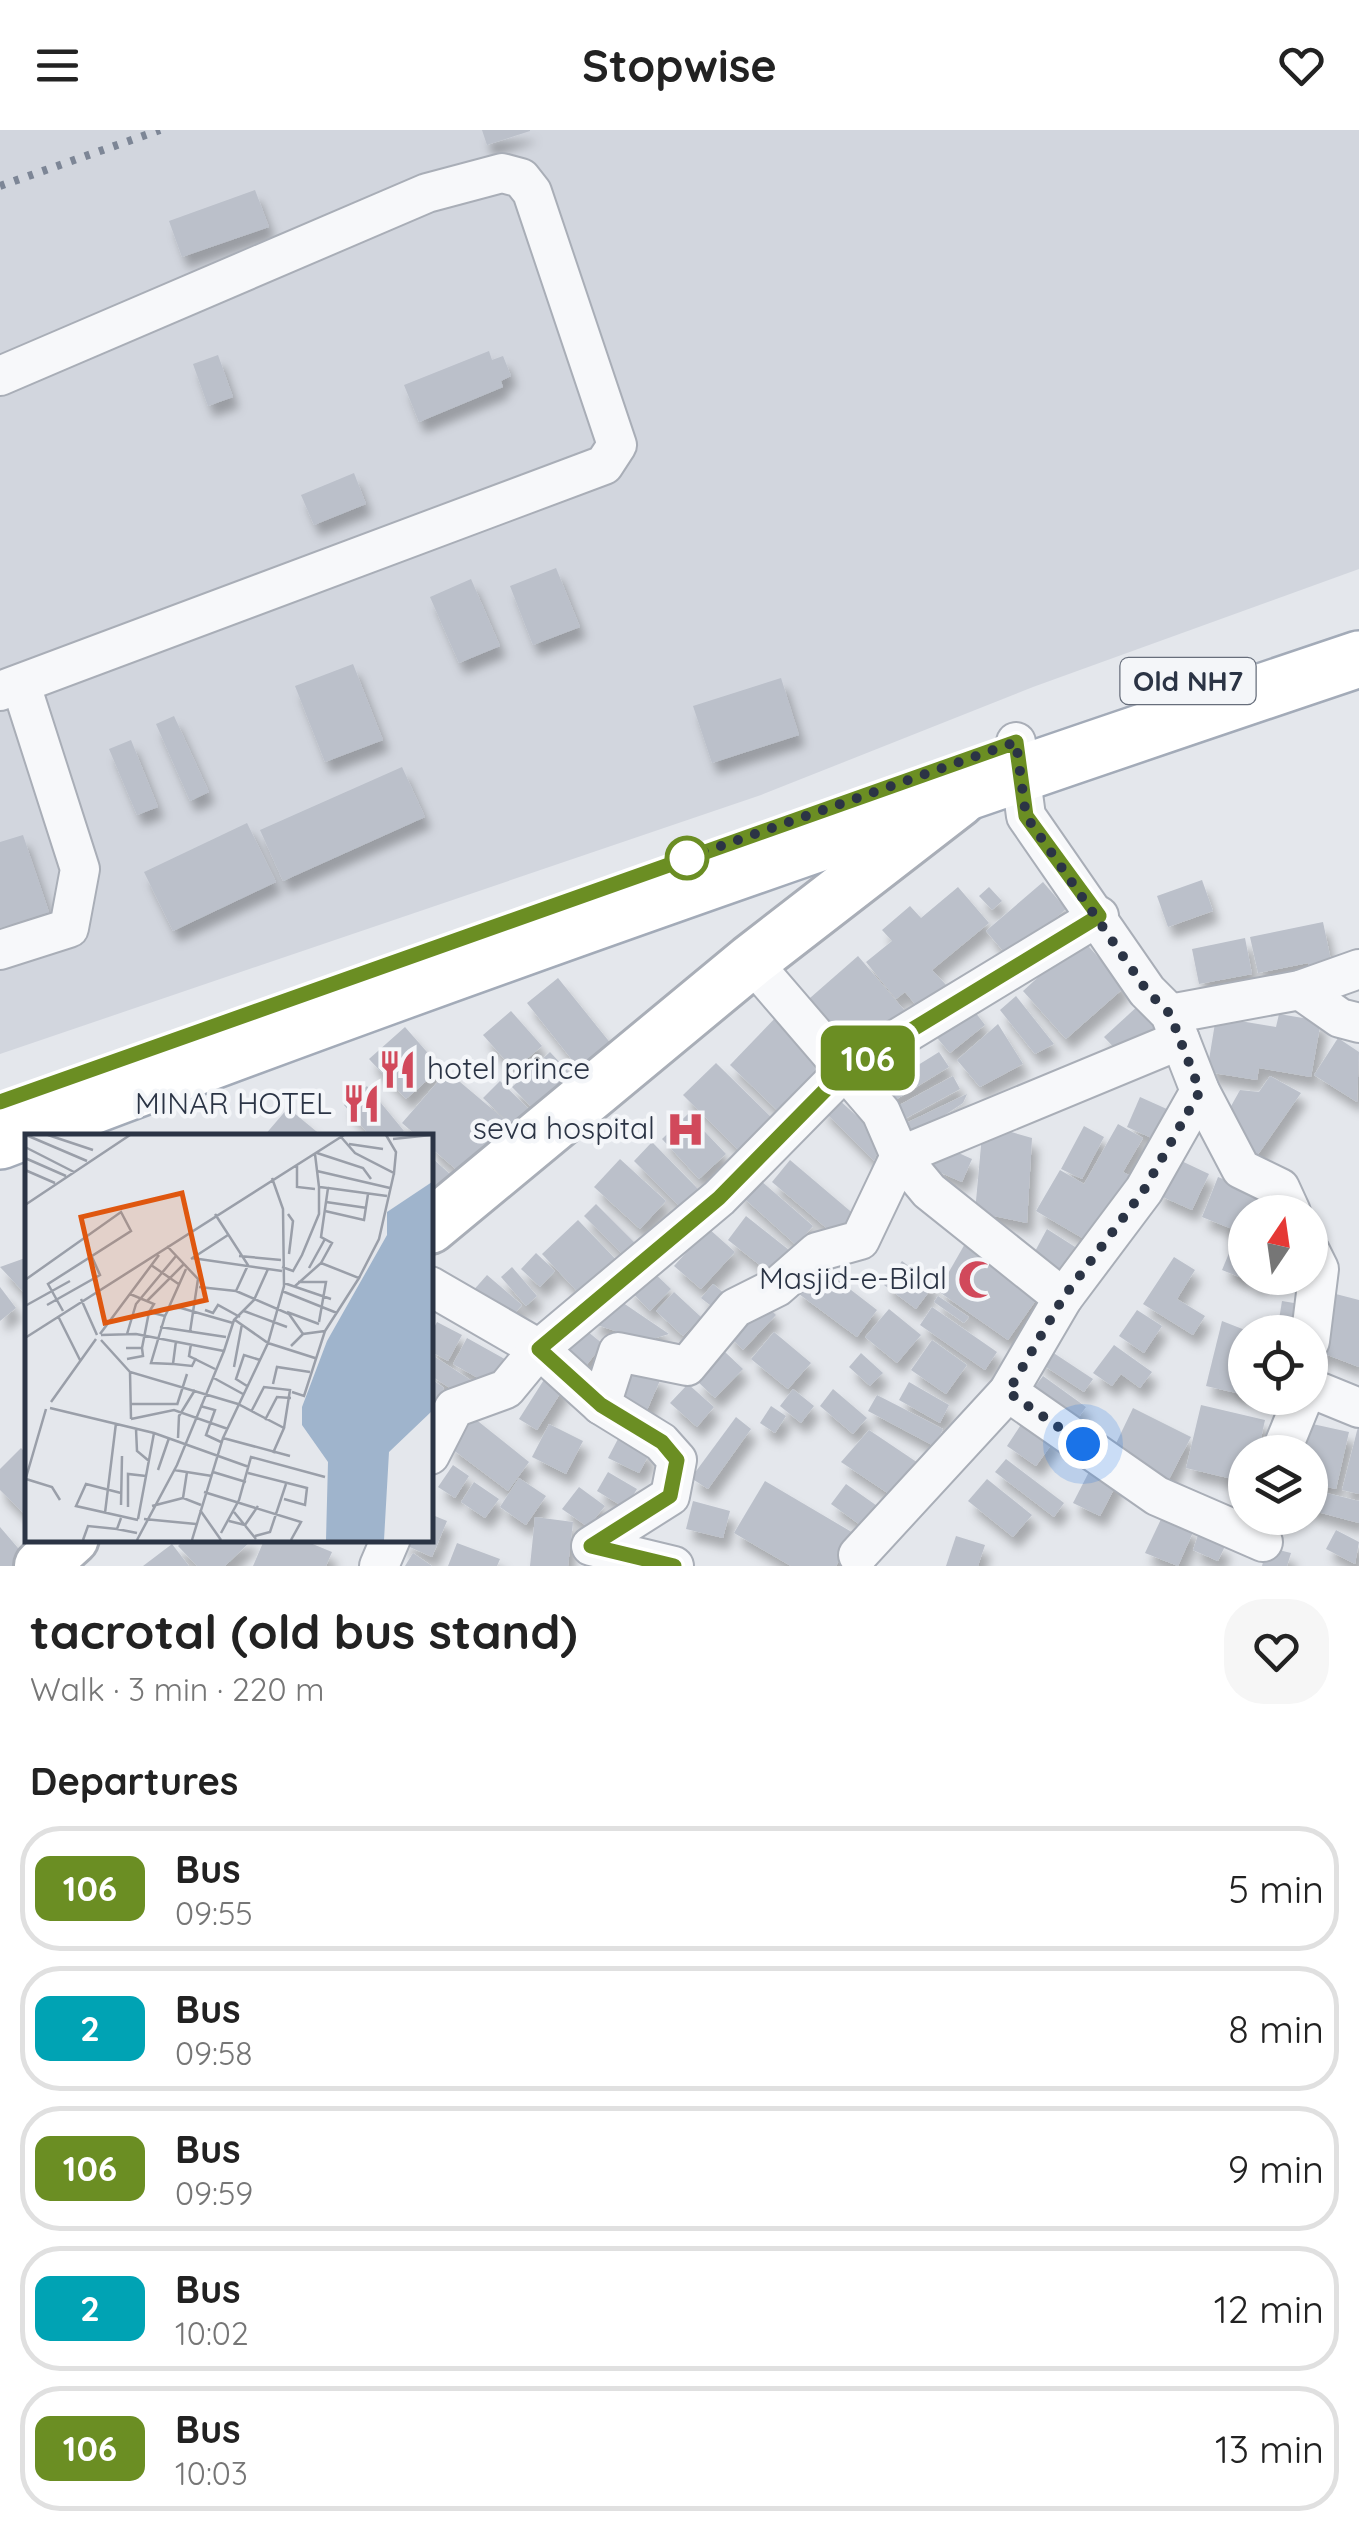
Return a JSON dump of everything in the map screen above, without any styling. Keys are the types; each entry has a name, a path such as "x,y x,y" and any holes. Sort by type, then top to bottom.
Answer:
{"main road":[{"name":"Old NH7","path":"0,1102 1018,757 1359,621"},
{"name":"old NH7","path":"0,1141 198,1066 968,793 1018,757 1359,658"},
{"path":"432,1226 750,961 968,793"},
{"path":"41,1566 69,1541"}],"street":[{"path":"0,376 295,247 427,194 502,173 521,178 532,192 617,445 604,466 11,688 80,868 70,928 0,950"},
{"path":"1018,757 1026,816 1175,1027 1200,1091 1241,1169 1280,1188 1284,1195"},
{"path":"432,1451 454,1408 506,1388 539,1349 719,1198 844,1071 1099,916"},
{"path":"750,961 881,1112 900,1156 929,1191 1063,1298"},
{"path":"601,1405 618,1352 687,1366 736,1308 777,1287 816,1252 860,1240 900,1156 1175,1027 1359,969"},
{"path":"1300,990 1340,1018 1359,1024"},
{"path":"861,1562 1008,1392 1063,1298 1144,1190 1200,1091"},
{"path":"432,1287 539,1349 601,1405 662,1442 677,1460 670,1496 587,1556"},
{"path":"1008,1392 1157,1496 1261,1542"},
{"path":"1328,1395 1359,1408"},
{"path":"379,1566 390,1541"},
{"path":"587,1556 674,1566"}],"shaded area":[{"path":"0,130 1359,130 1359,569 1033,687 761,795 0,1054"}],"building":[{"path":"482,130 530,130 530,131 487,145"},
{"path":"255,190 269,227 182,257 169,221"},
{"path":"489,351 492,360 503,356 511,376 501,381 503,387 419,422 404,385"},
{"path":"218,355 233,397 208,406 193,364"},
{"path":"354,473 366,504 314,525 301,495"},
{"path":"556,568 580,627 533,645 510,586"},
{"path":"471,579 500,646 459,663 430,597"},
{"path":"353,664 383,740 325,762 295,686"},
{"path":"781,678 799,735 712,763 693,706"},
{"path":"174,716 209,792 190,801 156,724"},
{"path":"131,740 158,807 137,815 109,749"},
{"path":"402,767 425,817 283,881 260,830"},
{"path":"247,823 276,882 173,931 144,872"},
{"path":"23,835 49,912 0,928 0,842"},
{"path":"1202,880 1213,911 1168,927 1157,896"},
{"path":"1043,882 1066,909 1009,958 986,931"},
{"path":"958,887 989,923 932,970 948,987 920,1010 905,992 896,999 866,962 892,941 882,930 910,906 921,918"},
{"path":"989,887 1002,901 992,910 979,896"},
{"path":"1323,922 1332,965 1309,969 1308,963 1258,973 1250,937"},
{"path":"1081,938 1125,987 1066,1039 1023,991"},
{"path":"1245,938 1252,974 1199,984 1192,949"},
{"path":"858,956 905,1011 848,1059 802,1005"},
{"path":"558,978 620,1055 588,1080 527,1003"},
{"path":"1016,996 1054,1044 1035,1054 1000,1010"},
{"path":"969,1004 985,1025 950,1053 933,1033"},
{"path":"1140,1004 1159,1024 1123,1057 1104,1037"},
{"path":"511,1011 542,1046 514,1070 483,1035"},
{"path":"780,1013 823,1066 781,1114 730,1065"},
{"path":"1279,1014 1321,1021 1311,1077 1259,1068 1257,1080 1207,1072 1216,1017 1276,1027"},
{"path":"998,1024 1023,1064 980,1087 957,1060"},
{"path":"405,1027 441,1068 406,1099 369,1059"},
{"path":"1338,1038 1359,1052 1357,1102 1314,1075"},
{"path":"550,1052 582,1086 545,1121 512,1087"},
{"path":"939,1052 949,1067 887,1105 878,1090"},
{"path":"716,1063 776,1122 743,1155 683,1095"},
{"path":"447,1071 511,1125 483,1098 500,1081 534,1114 473,1184 432,1149 432,1134 415,1134 402,1123"},
{"path":"953,1076 960,1089 901,1121 894,1108"},
{"path":"1270,1076 1301,1093 1252,1163 1225,1117 1240,1090 1259,1092"},
{"path":"367,1086 404,1131 368,1134 344,1105"},
{"path":"967,1094 963,1103 913,1136 902,1125"},
{"path":"1140,1097 1169,1110 1156,1140 1127,1127"},
{"path":"837,1098 883,1140 874,1161 820,1107"},
{"path":"288,1108 320,1134 266,1134"},
{"path":"688,1114 726,1154 699,1179 662,1139"},
{"path":"983,1124 1032,1138 1027,1223 975,1212"},
{"path":"1118,1124 1143,1138 1123,1172 1133,1177 1091,1243 1036,1211 1060,1170 1084,1184"},
{"path":"1084,1126 1104,1137 1082,1179 1061,1169"},
{"path":"652,1142 700,1191 682,1209 634,1161"},
{"path":"943,1146 972,1159 962,1182 932,1169"},
{"path":"1173,1157 1209,1174 1192,1210 1156,1194"},
{"path":"432,1158 452,1176 432,1199"},
{"path":"620,1159 666,1201 640,1229 594,1187"},
{"path":"790,1160 856,1216 837,1237 772,1182"},
{"path":"753,1174 813,1226 796,1245 737,1192"},
{"path":"1218,1177 1263,1195 1228,1195 1228,1227 1202,1217"},
{"path":"596,1204 645,1253 633,1265 584,1216"},
{"path":"746,1216 794,1254 775,1277 728,1240"},
{"path":"578,1220 625,1269 589,1304 542,1254"},
{"path":"708,1228 735,1252 701,1289 674,1266"},
{"path":"1047,1229 1083,1252 1061,1286 1032,1257"},
{"path":"970,1235 1041,1293 1008,1340 938,1291"},
{"path":"536,1253 555,1271 540,1287 521,1269"},
{"path":"1174,1257 1195,1270 1177,1299 1205,1316 1193,1335 1143,1304"},
{"path":"25,1258 25,1294 0,1267"},
{"path":"902,1261 934,1285 916,1309 884,1285"},
{"path":"816,1263 877,1310 857,1337 795,1291"},
{"path":"512,1267 537,1296 526,1306 501,1277"},
{"path":"648,1267 671,1289 650,1311 628,1288"},
{"path":"487,1275 522,1305 506,1323 471,1293"},
{"path":"713,1284 732,1300 720,1313 701,1298"},
{"path":"0,1287 16,1308 0,1321"},
{"path":"674,1292 701,1317 683,1336 656,1311"},
{"path":"1332,1293 1359,1300 1359,1367 1328,1355 1326,1315"},
{"path":"610,1294 669,1334 646,1341 591,1323"},
{"path":"938,1296 969,1317 964,1323 934,1302"},
{"path":"759,1298 776,1315 743,1350 726,1333"},
{"path":"1282,1301 1306,1305 1304,1315 1280,1315"},
{"path":"932,1307 997,1352 985,1370 920,1325"},
{"path":"889,1309 921,1335 897,1363 865,1337"},
{"path":"1137,1310 1162,1326 1144,1353 1119,1336"},
{"path":"1222,1321 1228,1323 1228,1391 1206,1386"},
{"path":"437,1322 462,1335 448,1361 432,1352 432,1331"},
{"path":"577,1323 603,1344 585,1367 559,1347"},
{"path":"774,1332 811,1363 788,1389 751,1359"},
{"path":"467,1338 510,1362 496,1388 453,1364"},
{"path":"932,1340 967,1365 946,1394 911,1370"},
{"path":"1114,1345 1152,1372 1140,1388 1121,1374 1112,1386 1093,1373"},
{"path":"1046,1348 1093,1379 1084,1392 1037,1361"},
{"path":"725,1352 743,1369 715,1398 697,1381"},
{"path":"861,1353 883,1373 870,1386 849,1367"},
{"path":"432,1355 472,1381 462,1396 432,1376"},
{"path":"626,1363 661,1378 645,1415 611,1400"},
{"path":"547,1375 565,1386 537,1430 519,1419"},
{"path":"1043,1376 1086,1407 1071,1428 1027,1397"},
{"path":"432,1379 444,1388 432,1405"},
{"path":"909,1382 949,1405 940,1423 899,1400"},
{"path":"688,1384 714,1407 697,1427 670,1403"},
{"path":"793,1389 814,1406 801,1423 780,1406"},
{"path":"833,1389 867,1418 853,1434 820,1406"},
{"path":"877,1395 943,1429 934,1446 868,1411"},
{"path":"1201,1405 1228,1411 1228,1415 1265,1420 1262,1435 1228,1435 1228,1478 1186,1468"},
{"path":"771,1406 786,1416 775,1433 760,1423"},
{"path":"1133,1408 1191,1437 1167,1483 1110,1456"},
{"path":"469,1414 529,1462 508,1491 448,1446"},
{"path":"736,1417 751,1429 708,1489 691,1478"},
{"path":"1026,1417 1056,1438 1036,1466 1007,1446"},
{"path":"1308,1423 1349,1432 1336,1489 1328,1487 1328,1435 1305,1435"},
{"path":"1359,1423 1359,1494 1342,1490"},
{"path":"549,1424 583,1441 566,1474 532,1457"},
{"path":"869,1430 927,1469 889,1494 841,1462"},
{"path":"619,1437 650,1453 639,1473 608,1458"},
{"path":"21,1448 25,1452 25,1515 0,1490 0,1469"},
{"path":"1006,1459 1064,1503 1054,1517 995,1472"},
{"path":"1094,1462 1121,1476 1100,1516 1073,1503"},
{"path":"453,1465 469,1476 455,1498 438,1487"},
{"path":"608,1472 637,1489 625,1508 597,1491"},
{"path":"519,1478 546,1496 526,1525 500,1507"},
{"path":"987,1479 1032,1515 1013,1537 968,1501"},
{"path":"765,1481 855,1534 836,1566 791,1566 734,1533"},
{"path":"474,1482 499,1499 485,1518 461,1502"},
{"path":"846,1484 880,1508 866,1529 831,1504"},
{"path":"579,1487 605,1506 588,1527 562,1509"},
{"path":"1328,1493 1359,1501 1359,1523 1328,1515"},
{"path":"693,1501 730,1511 723,1538 686,1529"},
{"path":"432,1515 447,1521 432,1557 403,1544 432,1541"},
{"path":"1163,1515 1194,1530 1178,1566 1145,1553"},
{"path":"535,1517 573,1522 568,1566 530,1566"},
{"path":"0,1527 30,1562 25,1566 0,1566"},
{"path":"1336,1530 1359,1542 1355,1564 1326,1549"},
{"path":"1198,1535 1225,1546 1218,1561 1193,1550"},
{"path":"956,1536 985,1545 978,1566 946,1566"},
{"path":"183,1541 251,1541 225,1566 197,1566 178,1546"},
{"path":"264,1541 305,1541 332,1552 326,1566 253,1566"},
{"path":"457,1543 500,1559 497,1566 448,1566"},
{"path":"172,1544 189,1566 143,1566"},
{"path":"1267,1547 1291,1553 1287,1566 1262,1566"},
{"path":"413,1553 432,1566 405,1566"}],"railway":[{"path":"0,186 160,130"}],"bus line":[{"name":"106","path":"0,1102 1016,742 1026,816 1099,916 937,1018 844,1071 719,1198 539,1349 601,1405 662,1442 677,1460 670,1496 591,1546 674,1566"}],"place":[{"name":"hotel prince","path":"397,1069"},
{"name":"MINAR HOTEL","path":"362,1104"},
{"name":"seva hospital","path":"685,1129"},
{"name":"Masjid-e-Bilal","path":"977,1279"}],"route":[{"path":"687,858 1016,742 1026,816 1099,916 1147,991 1170,1014 1200,1091 1144,1190 1063,1298 1008,1392 1083,1444"}]}
